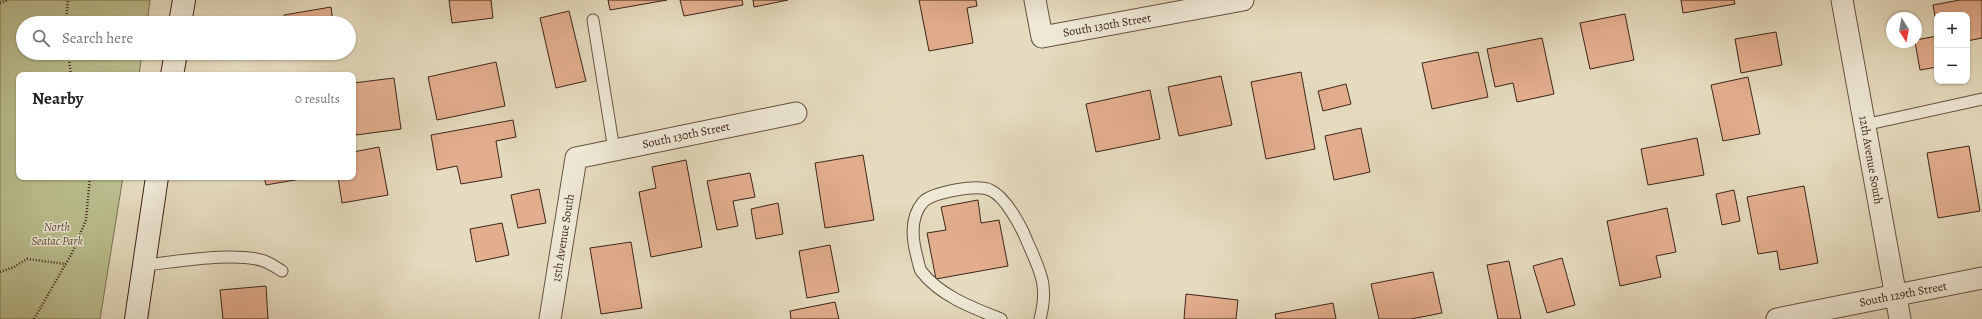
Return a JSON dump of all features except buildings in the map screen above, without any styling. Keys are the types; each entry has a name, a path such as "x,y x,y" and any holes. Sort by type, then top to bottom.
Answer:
{"main road":[{"path":"181,16 184,0"},
{"path":"173,72 175,60"},
{"path":"136,319 157,180"}],"street":[{"name":"South 130th Street","path":"1034,0 1042,37 1243,0"},
{"name":"12th Avenue South","path":"1842,0 1900,319"},
{"name":"South 130th Street","path":"576,158 796,113"},
{"name":"15th Avenue South","path":"550,319 576,158"},
{"name":"South 129th Street","path":"1777,319 1982,278"}],"lane":[{"path":"593,20 614,150"},
{"path":"1864,124 1982,99"},
{"path":"1001,319 965,305 933,283 920,270 912,240 915,217 924,201 950,190 974,187 990,190 1001,198 1022,228 1043,279 1045,302 1040,319"},
{"path":"144,265 222,257 242,258 264,261 282,272"}],"path":[{"path":"0,3 8,0"},
{"path":"67,16 68,0"},
{"path":"69,60 71,72"},
{"path":"34,319 66,264 86,220 90,180"},
{"path":"0,272 14,267 27,259 66,264"}],"green space":[{"name":"North Seatac Park","path":"0,0 150,0 148,16 16,16 16,60 141,60 139,72 16,72 16,180 123,180 100,319 0,319"}]}
